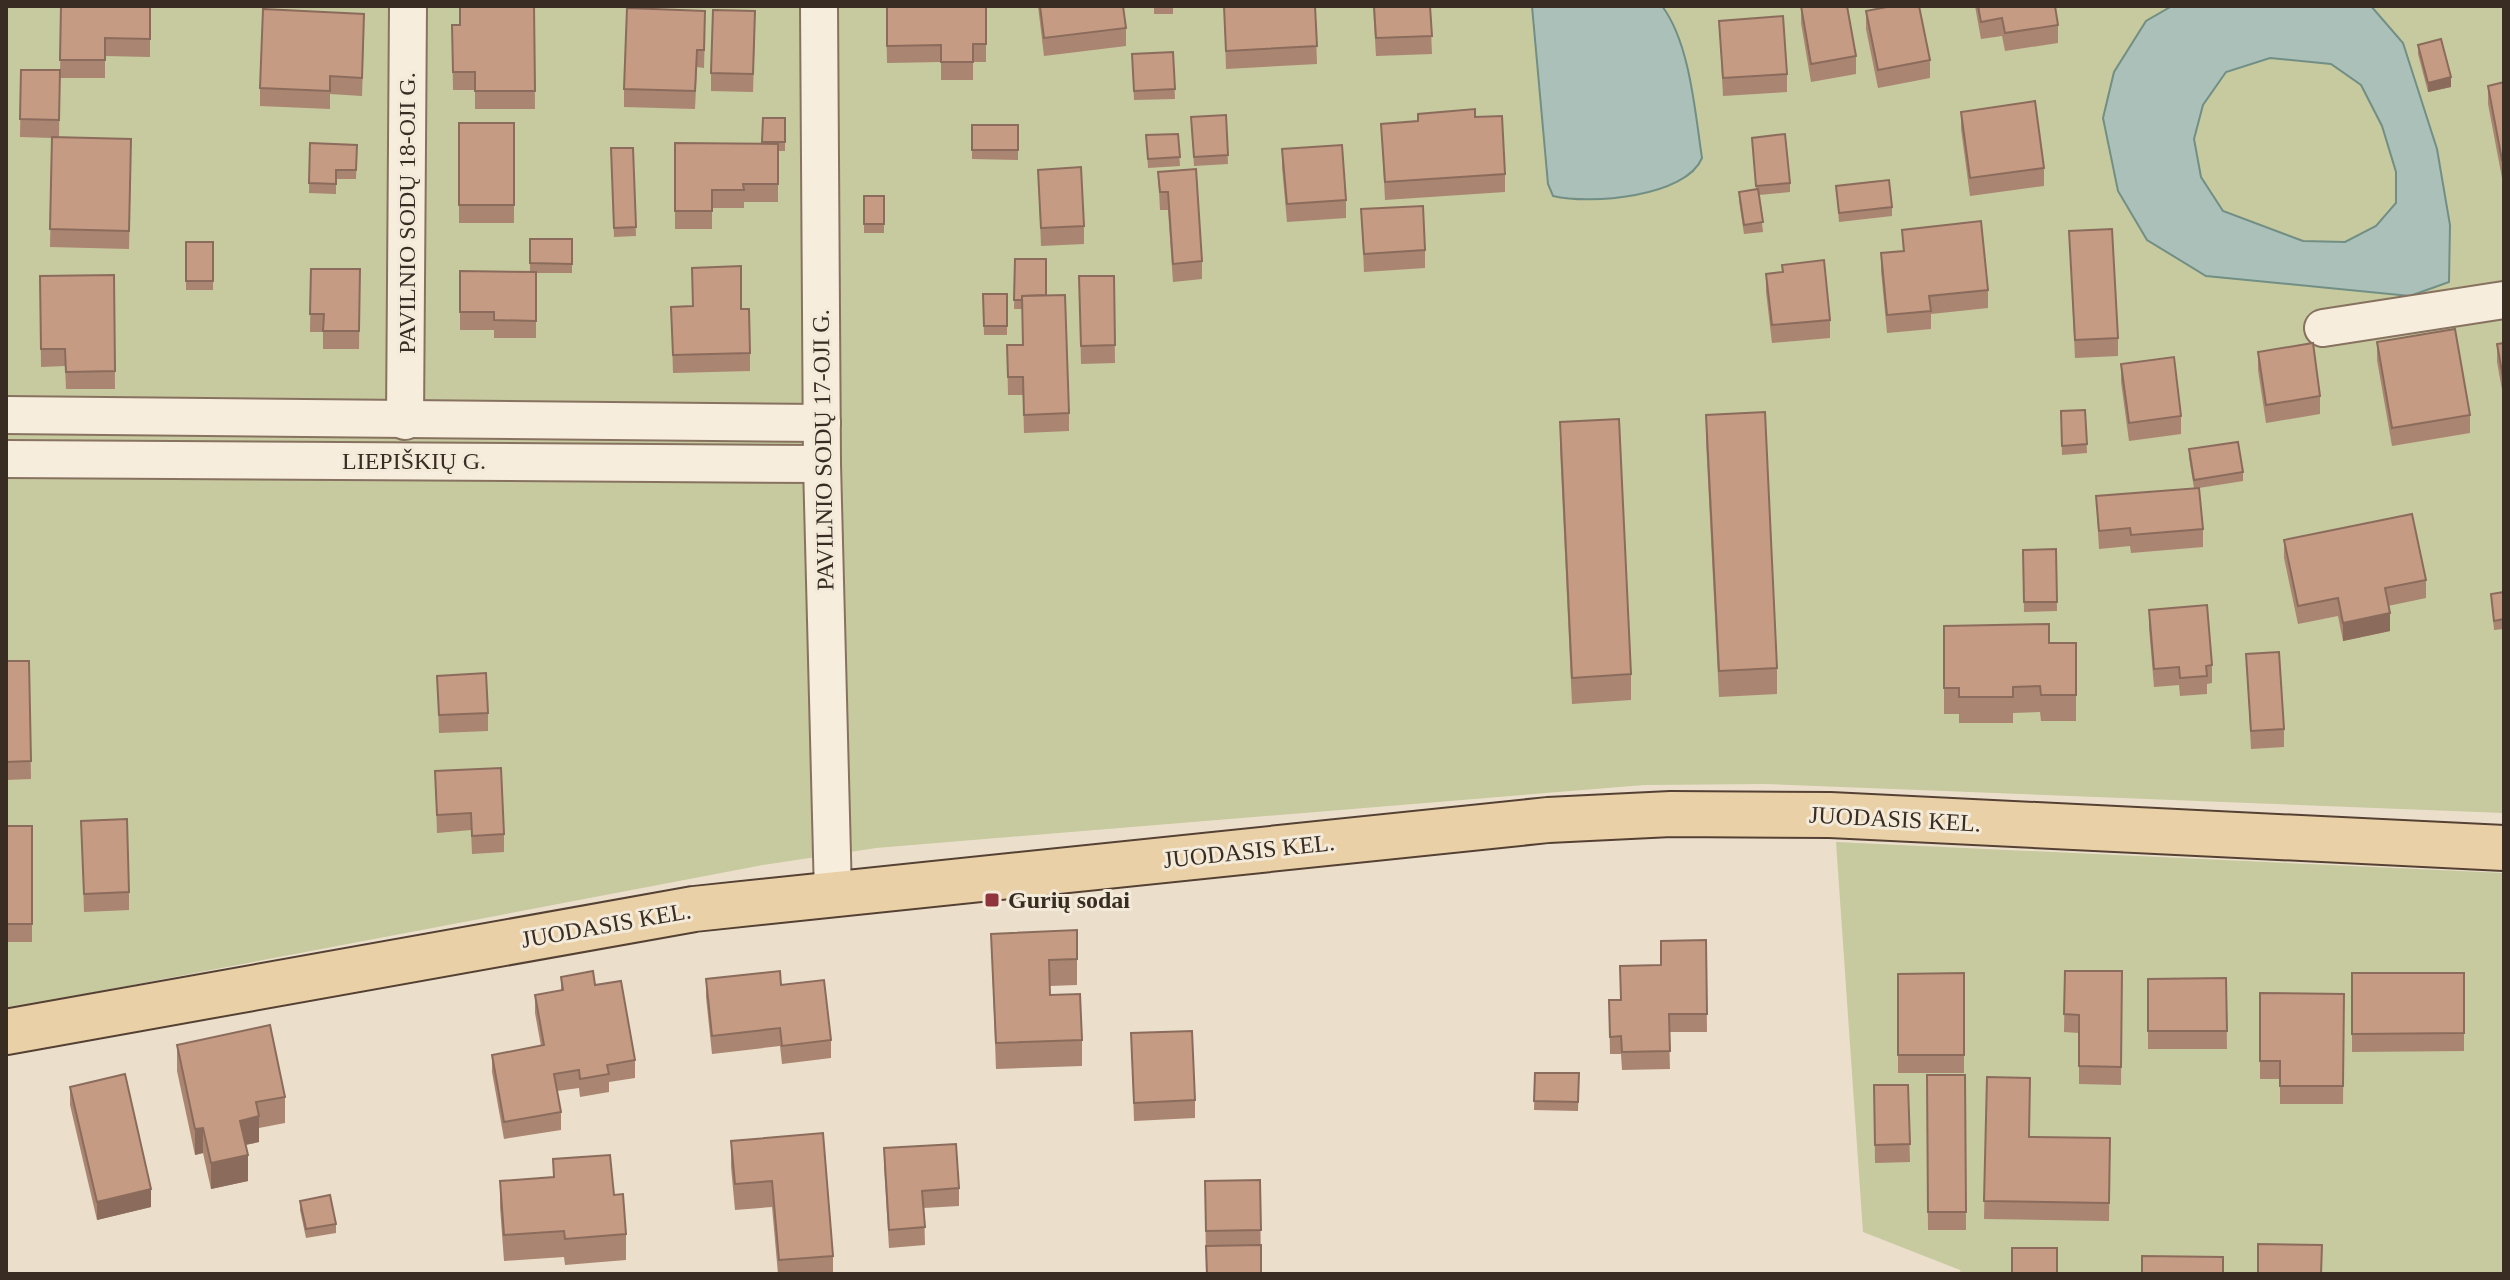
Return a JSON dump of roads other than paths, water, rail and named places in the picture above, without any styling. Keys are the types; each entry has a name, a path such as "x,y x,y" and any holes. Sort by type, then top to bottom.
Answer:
{"main road":[{"name":"JUODASIS KEL.","path":"6,1032 659,914 1548,820 1671,814 1830,815 2504,848"}],"street":[{"name":"PAVILNIO SODŲ 18-OJI G.","path":"405,421 408,6"},
{"name":"PAVILNIO SODŲ 17-OJI G.","path":"819,6 822,464 833,894"},
{"path":"2323,328 2504,300"},
{"path":"6,415 822,423"},
{"name":"LIEPIŠKIŲ G.","path":"6,459 822,464"}],"place":[{"name":"Gurių sodai","path":"992,900"}]}
